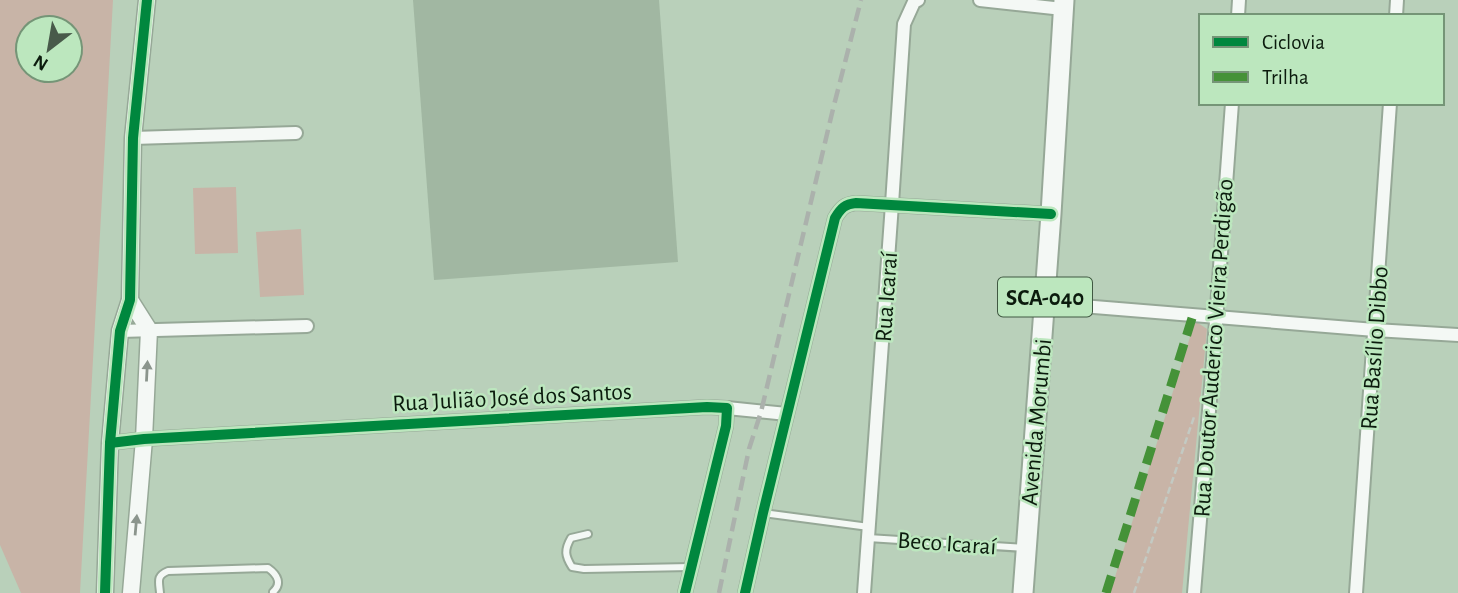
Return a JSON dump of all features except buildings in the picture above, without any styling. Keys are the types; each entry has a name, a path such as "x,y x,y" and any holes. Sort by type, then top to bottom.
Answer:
{"main road":[{"name":"Avenida Morumbi","path":"1023,593 1064,4"}],"street":[{"path":"105,593 110,443 120,331 131,300 133,138 147,0"},
{"path":"980,0 1064,4"},
{"name":"Rua Icaraí","path":"864,593 904,24 916,1"},
{"name":"Rua Doutor Auderico Vieira Perdigão","path":"1194,593 1232,105"},
{"name":"Rua Basílio Dibbo","path":"1356,593 1390,105"},
{"path":"133,138 296,133"},
{"path":"746,593 787,414 835,218 840,209 846,204 856,203 1051,214"},
{"path":"131,300 149,330 144,439 131,593"},
{"path":"1045,303 1458,335"},
{"path":"120,331 307,326"},
{"name":"Rua Julião José dos Santos","path":"110,443 707,407 787,414"},
{"path":"685,593 726,426 727,408"}],"lane":[{"name":"Beco Icaraí","path":"763,513 868,533 1026,548"},
{"path":"588,534 571,538 566,546 566,558 572,567 691,567"},
{"path":"160,593 161,574 169,571 268,568 279,582 273,592"}],"path":[{"path":"1134,593 1196,413"}],"shaded area":[{"path":"0,0 113,0 80,593 21,593 0,545"},
{"path":"236,187 238,253 195,254 193,188"},
{"path":"301,229 304,295 260,297 256,232"},
{"path":"1195,321 1207,329 1182,593 1110,593"}],"railway":[{"path":"719,593 749,449 761,412 861,0"}],"marked path":[{"path":"1106,593 1193,315"}],"cycle path":[{"path":"105,593 110,443 120,331 130,300 133,138 147,0"},
{"path":"745,593 835,218 839,212 856,203 1051,214"},
{"path":"110,443 707,407 727,408 726,426 685,593"}]}
